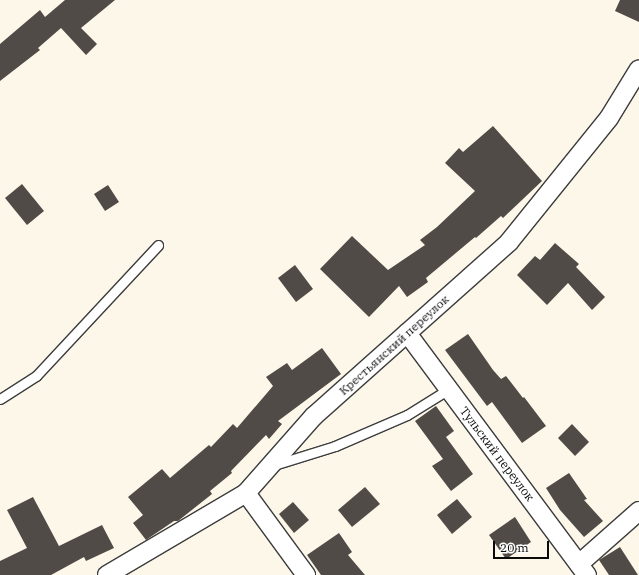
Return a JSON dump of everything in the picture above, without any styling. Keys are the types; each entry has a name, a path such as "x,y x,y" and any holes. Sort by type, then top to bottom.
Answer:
{"street":[{"name":"Крестьянский переулок","path":"107,575 246,493 314,416 510,242 609,118 639,69"},
{"name":"Тульский переулок","path":"407,333 583,569"},
{"path":"246,493 306,575"},
{"path":"583,569 639,511"}],"lane":[{"path":"0,400 36,376 158,245"},
{"path":"269,467 335,446 407,415 449,389"}],"building":[{"path":"65,0 115,0 81,28 97,44 86,55 61,28 38,48 40,50 0,81 0,44 40,10 45,17"},
{"path":"620,0 639,0 639,22 615,11"},
{"path":"493,126 542,181 503,218 501,216 426,278 428,282 407,297 399,286 369,317 320,269 352,236 388,270 425,245 420,240 437,227 475,191 445,163 459,148 463,152"},
{"path":"22,184 44,211 27,225 5,198"},
{"path":"108,185 119,202 105,211 94,194"},
{"path":"555,243 579,264 576,267 605,297 592,310 568,283 547,305 517,275 535,256 540,260"},
{"path":"295,265 313,289 296,302 278,278"},
{"path":"468,334 493,370 501,379 506,376 546,426 522,443 492,402 487,406 445,350"},
{"path":"322,348 341,374 278,421 282,424 269,439 266,435 231,471 232,473 210,491 212,494 178,521 174,521 146,540 133,523 143,515 128,497 162,469 170,478 209,445 211,447 233,424 237,428 273,386 266,377 287,363 292,370"},
{"path":"436,406 454,431 446,437 473,474 451,491 432,466 443,459 415,421"},
{"path":"572,424 589,442 575,456 558,438"},
{"path":"569,473 587,499 584,500 603,521 584,537 560,510 546,488"},
{"path":"365,487 380,504 352,527 338,510"},
{"path":"33,497 59,546 102,525 114,548 86,561 84,557 51,575 0,575 0,561 27,548 7,510"},
{"path":"457,499 472,517 452,534 437,515"},
{"path":"293,502 309,520 294,533 279,514"},
{"path":"515,517 531,542 506,559 489,535"},
{"path":"339,533 352,552 348,555 365,575 321,575 307,555"},
{"path":"620,547 638,575 609,575 599,560"}]}
